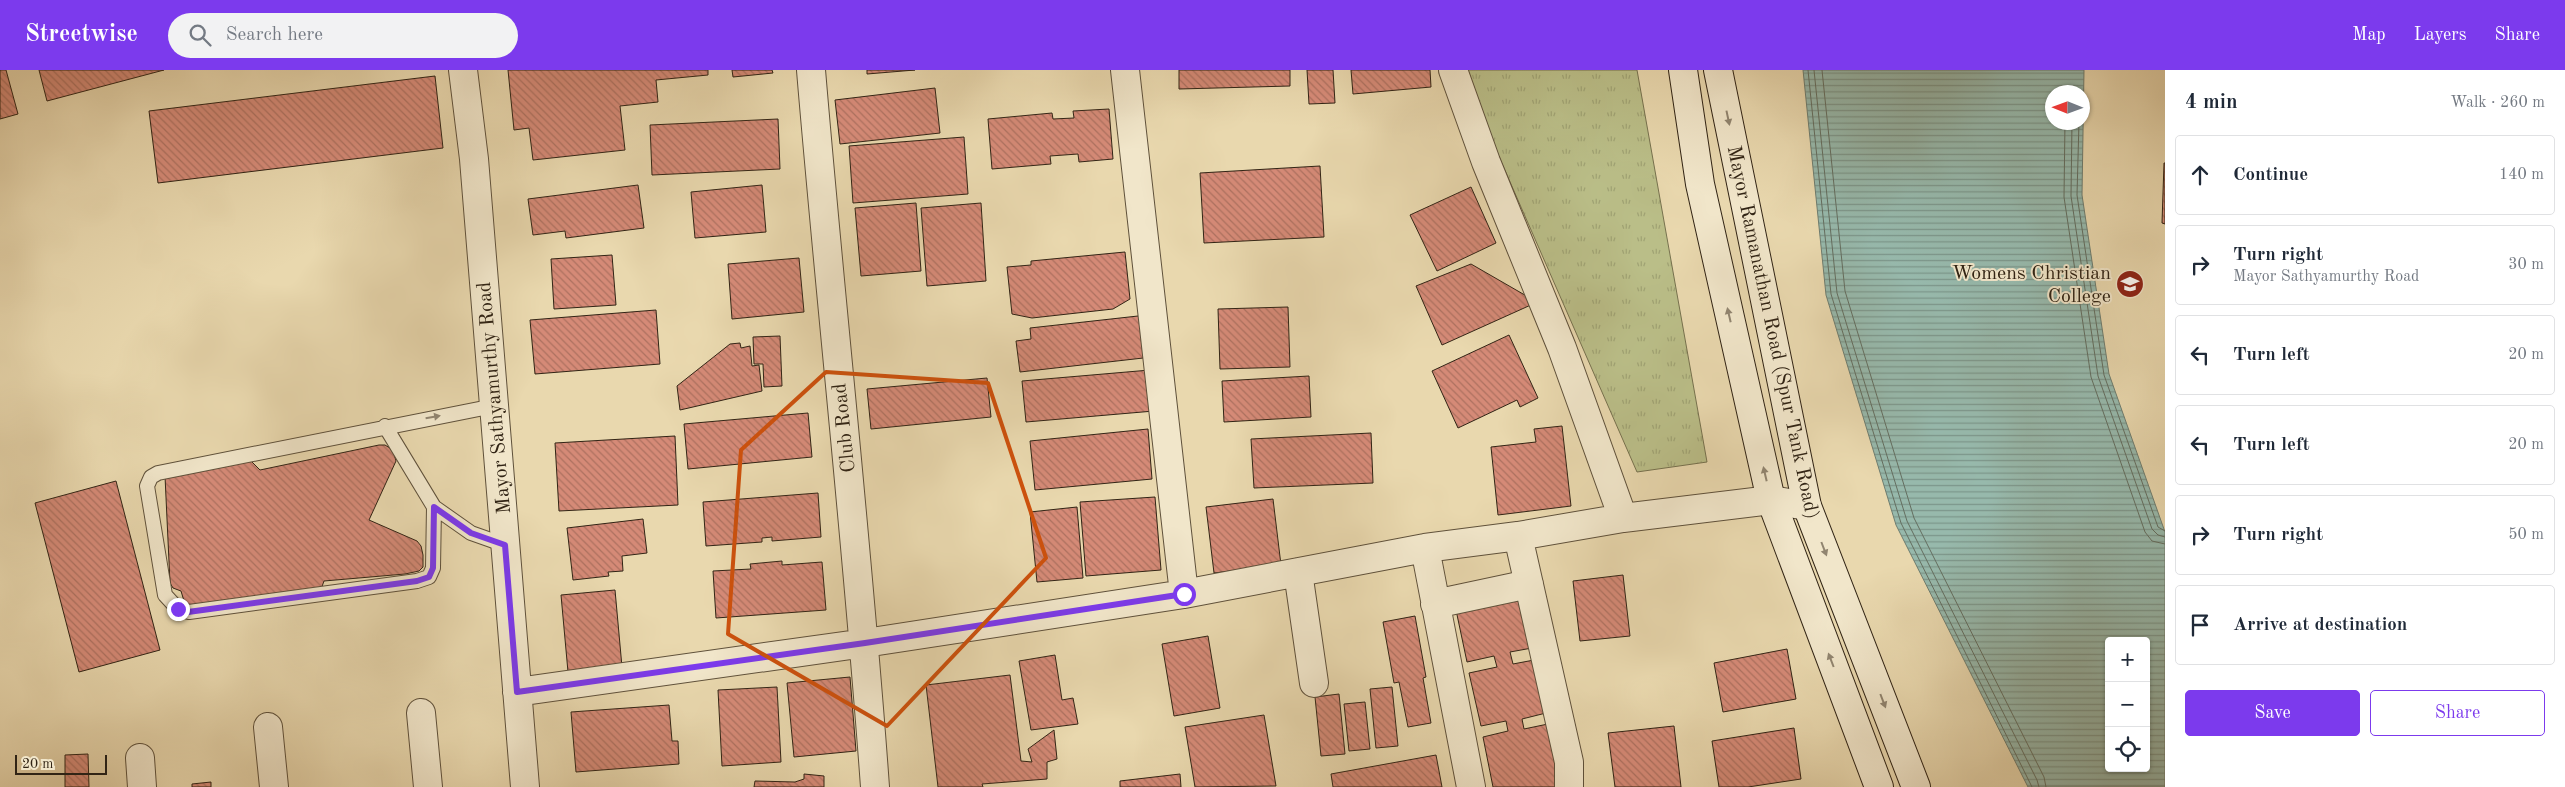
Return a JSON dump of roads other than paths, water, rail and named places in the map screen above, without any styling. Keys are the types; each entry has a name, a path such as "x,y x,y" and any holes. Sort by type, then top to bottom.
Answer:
{"street":[{"name":"Mayor Sathyamurthy Road","path":"463,70 474,159 526,787"},
{"name":"Club Road","path":"811,70 829,285 865,643 875,787"},
{"path":"1125,70 1184,594"},
{"path":"1452,70 1486,162 1562,348 1623,518"},
{"name":"Mayor Ramanathan Road (Spur Tank Road)","path":"1683,70 1700,184 1770,500 1879,787"},
{"name":"Mayor Ramanathan Road (Spur Tank Road)","path":"1718,70 1808,506 1916,787"},
{"path":"517,692 865,643 1184,594 1425,548 1518,536 1623,518 1770,500 1808,506"},
{"path":"1518,536 1569,762 1569,787"},
{"path":"1425,548 1471,787"},
{"path":"1298,572 1314,683"},
{"path":"1436,604 1528,584"},
{"path":"421,713 428,787"},
{"path":"268,728 274,787"},
{"path":"140,758 142,787"}],"lane":[{"path":"434,507 433,568 429,577 417,581 188,612 178,609 165,595 148,486 151,477 158,473 386,426 494,406"},
{"path":"386,426 434,507 471,533 505,545"}],"water":[{"path":"1803,70 2084,70 2084,85 2045,85 2045,130 2083,130 2082,195 2109,374 2165,532 2165,787 2028,787 1896,525 1826,295"}],"place":[{"name":"Womens Christian College","path":"2130,284"}]}
